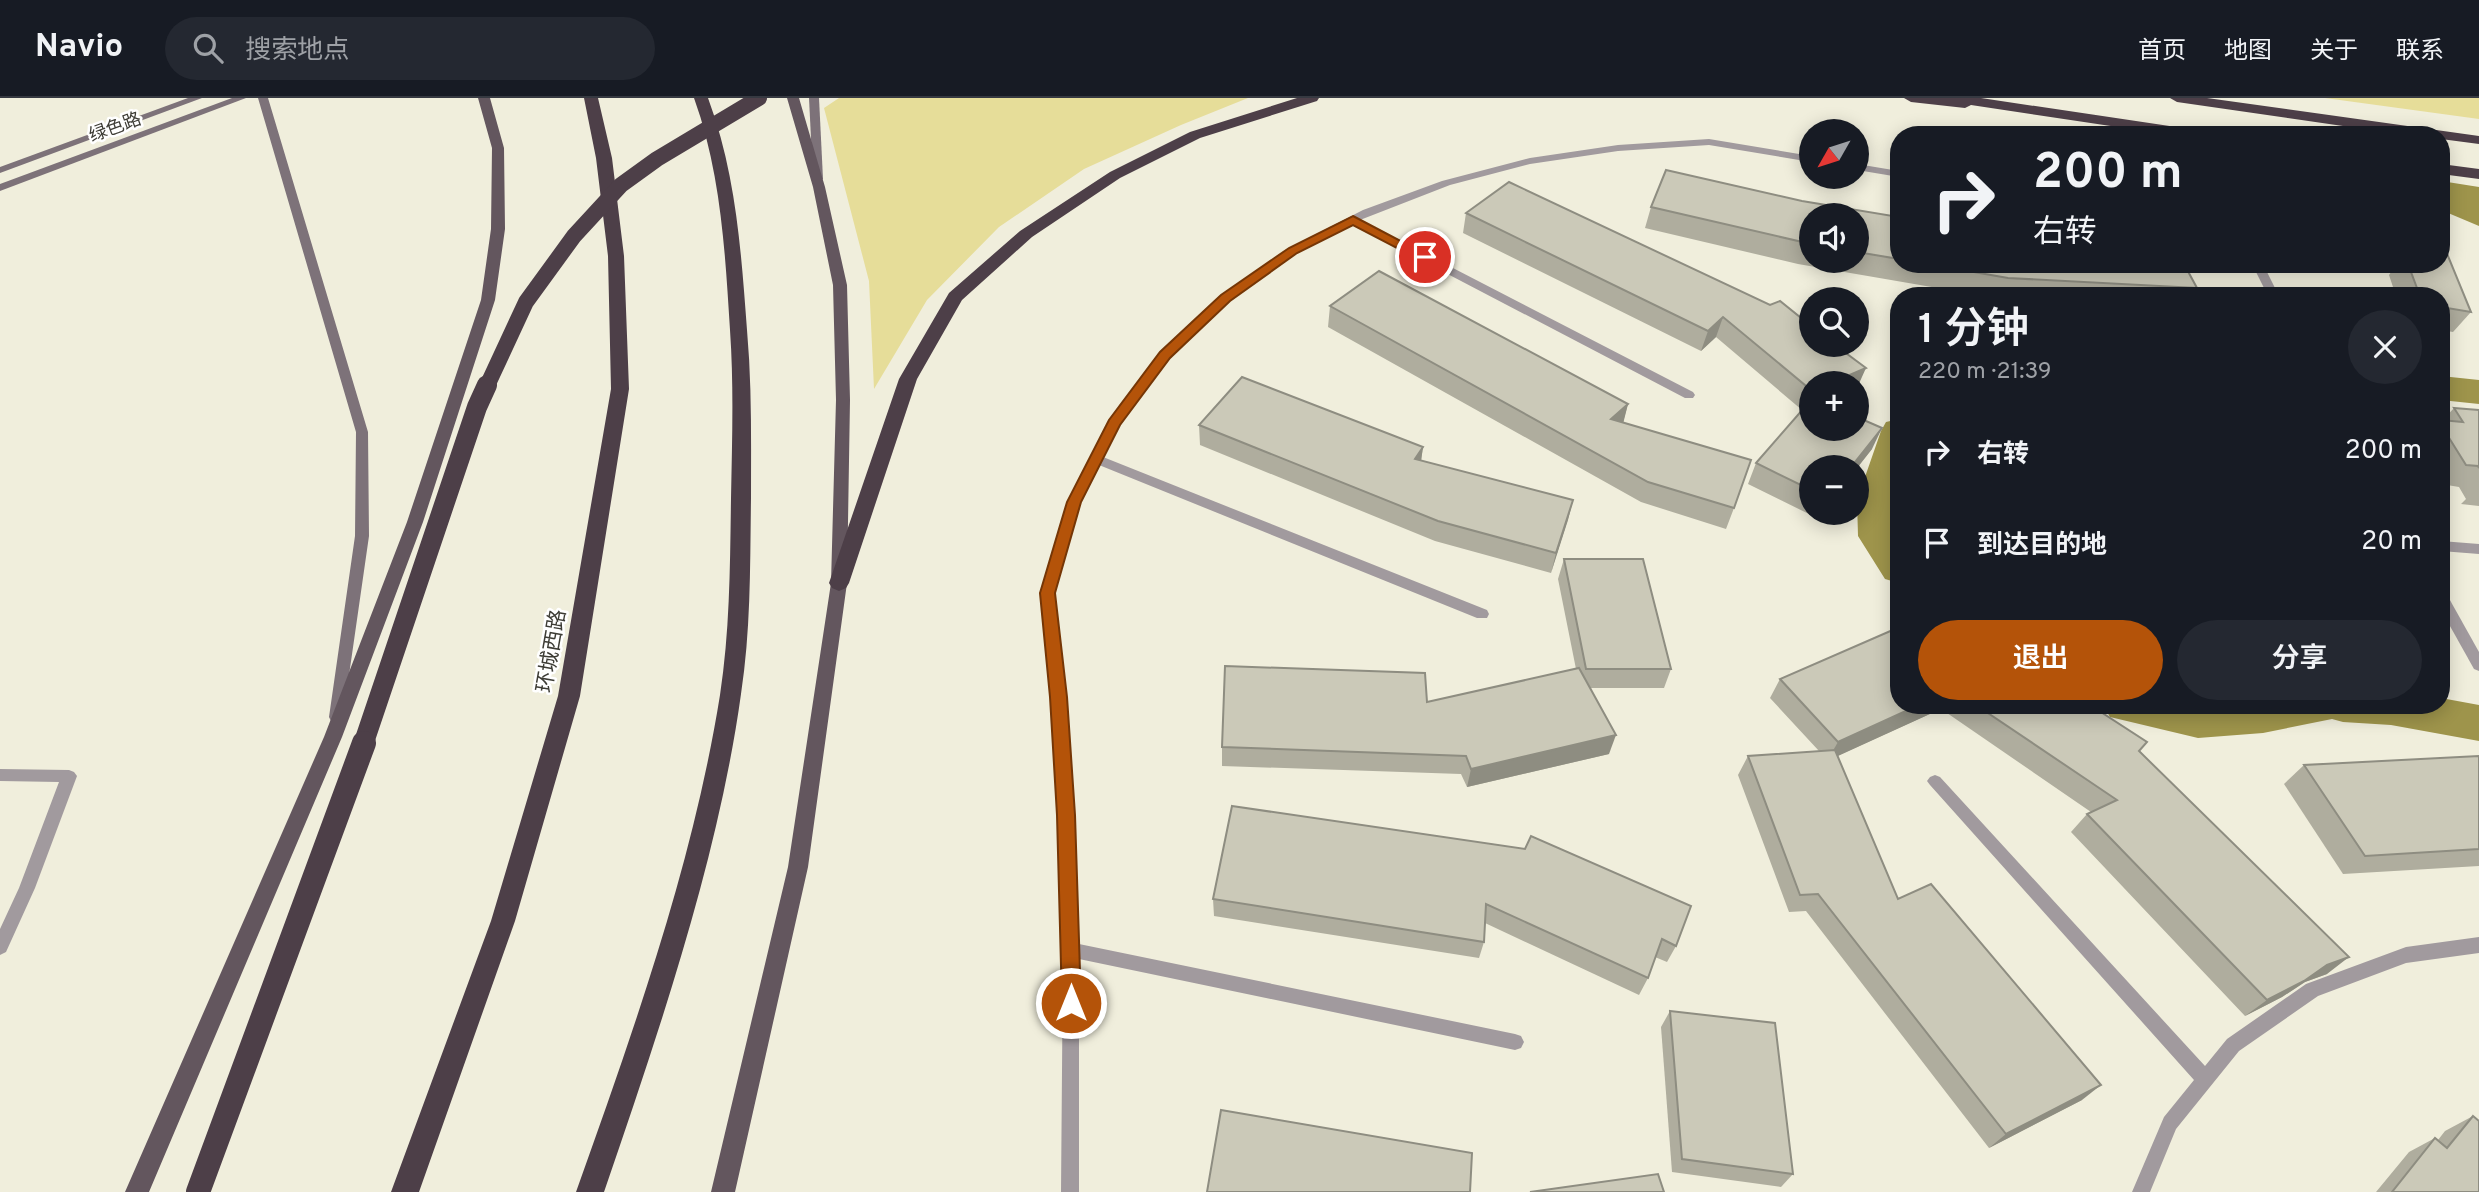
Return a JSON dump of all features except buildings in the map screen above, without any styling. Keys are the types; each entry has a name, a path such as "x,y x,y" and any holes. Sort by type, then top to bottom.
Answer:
{"highway":[{"name":"环城西路","path":"405,1192 503,921 569,696 620,389 616,256 604,158 591,98"},
{"path":"590,1192 619,1111 687,882 726,721 741,590 742,371 735,270 728,194 709,117 701,98"},
{"path":"198,1192 372,721 477,407 526,302 574,236 621,185 657,159 759,98"},
{"path":"839,583 908,379 955,297 1026,234 1115,175 1195,135 1312,98"},
{"path":"1911,98 2092,119"},
{"path":"1952,98 2141,126"},
{"path":"2177,98 2376,126"},
{"path":"2450,137 2479,141"},
{"path":"2450,170 2479,174"}],"main road":[{"name":"绿色路","path":"0,170 197,98"},
{"name":"绿色路","path":"0,188 241,98"},
{"path":"263,98 362,432 362,536 333,737"},
{"path":"137,1192 333,737 415,522 488,300 498,229 498,148 484,98"},
{"path":"723,1192 798,867 839,583 843,400 840,285 819,187 793,98"},
{"path":"814,98 819,187"}],"lane":[{"path":"1070,1192 1071,950 1058,697 1047,593 1074,502 1114,423 1165,355 1225,298 1293,250 1353,220 1446,183 1530,162 1618,148 1709,142 1799,157"},
{"path":"1869,169 1890,172"},
{"path":"1353,220 1689,395"},
{"path":"1096,459 1482,614"},
{"path":"2450,546 2479,548"},
{"path":"2450,613 2479,664"},
{"path":"0,775 69,776 27,888 0,947"},
{"path":"1934,781 2205,1079"},
{"path":"2140,1192 2170,1123 2233,1045 2312,990 2406,955 2479,945"},
{"path":"1071,950 1515,1042"}],"shaded area":[{"path":"839,98 1248,98 1084,169 999,227 927,300 874,389 869,281 824,108"},
{"path":"2325,98 2479,98 2479,119"},
{"path":"2450,182 2479,187 2479,226 2450,214"}],"waterway":[{"path":"2450,389 2479,392"},
{"path":"1890,458 1876,500 1878,536 1890,554"},
{"path":"2169,714 2198,720 2269,714"},
{"path":"2430,714 2479,723"}],"route":[{"path":"1071,1003 1066,815 1047,593 1074,502 1114,423 1165,355 1225,298 1270,266 1293,250 1353,220 1425,257"}]}
